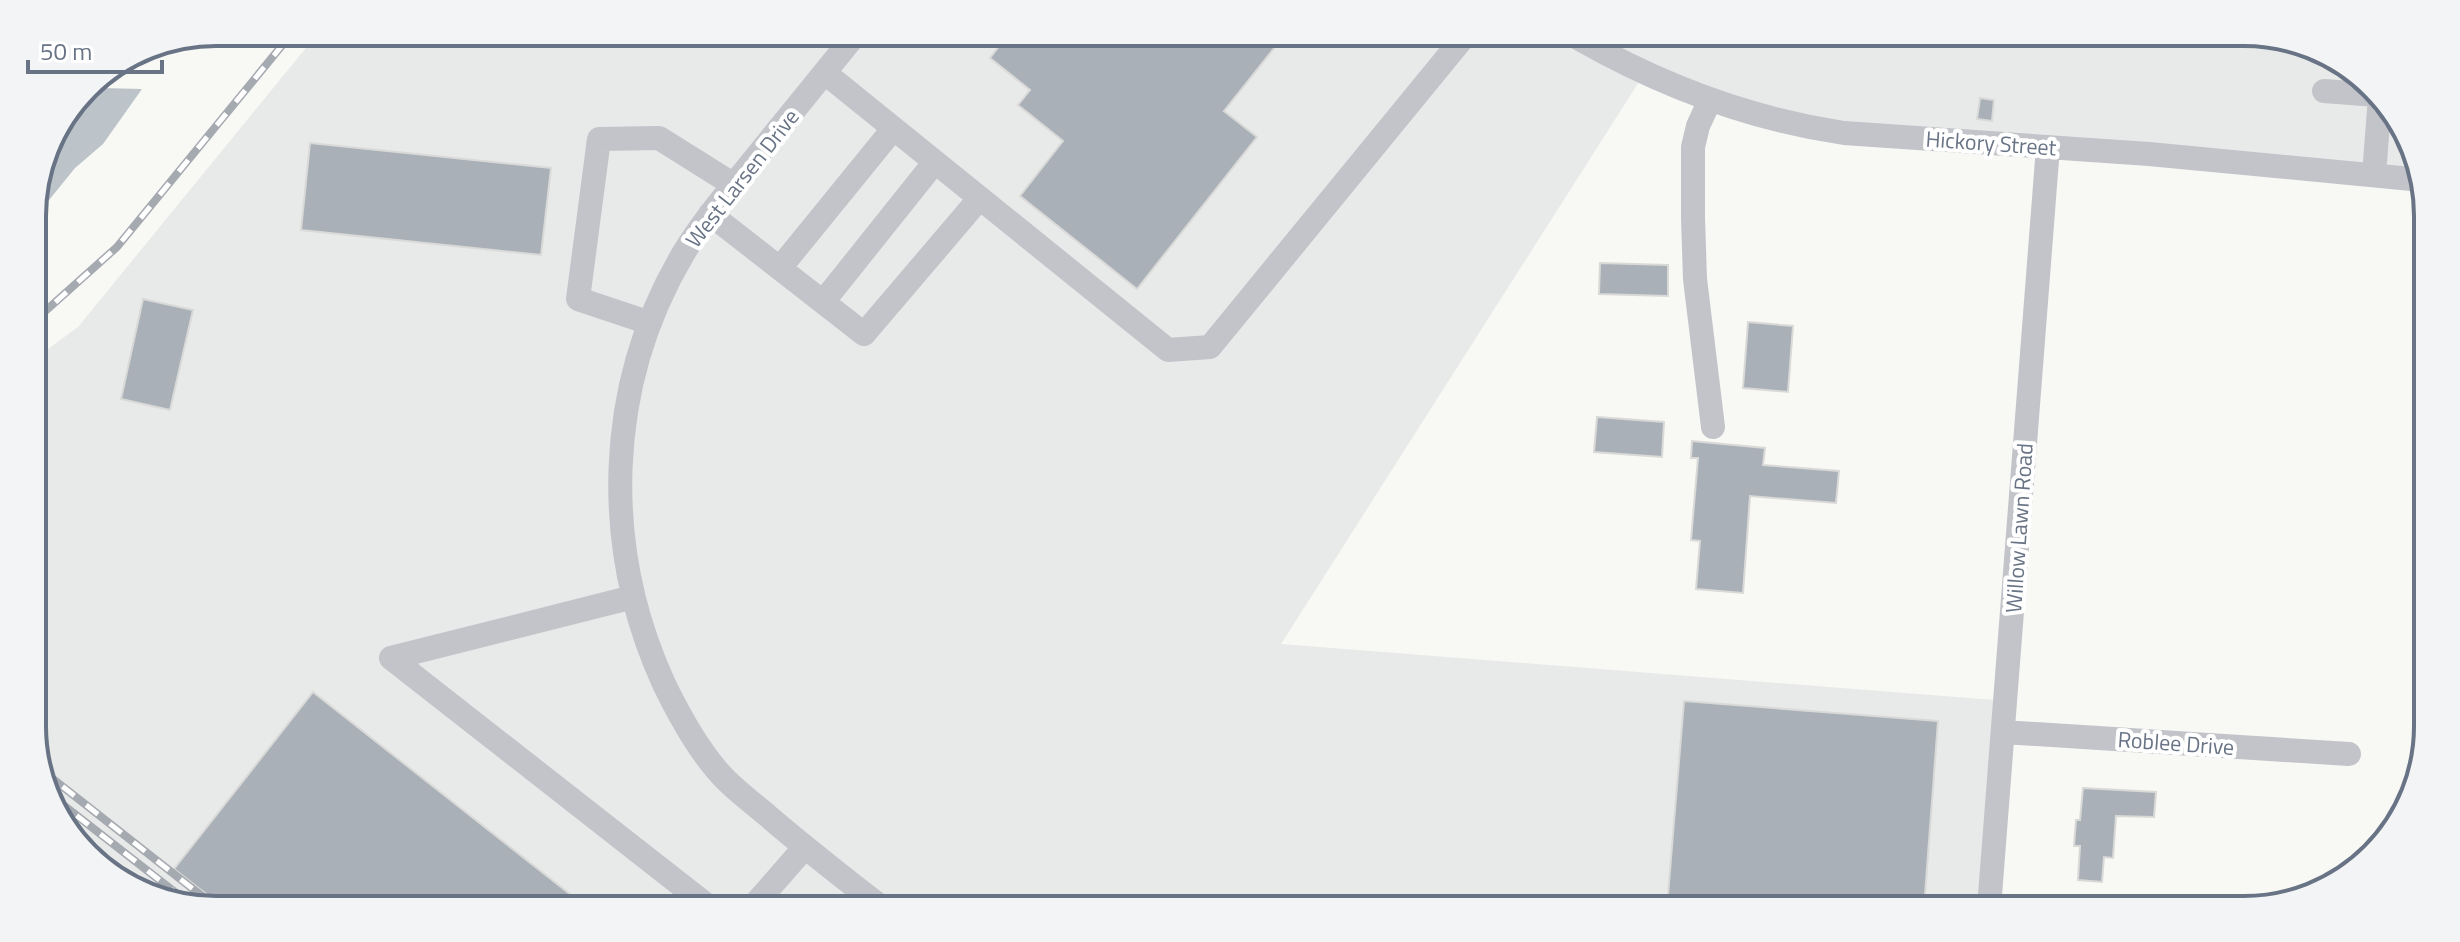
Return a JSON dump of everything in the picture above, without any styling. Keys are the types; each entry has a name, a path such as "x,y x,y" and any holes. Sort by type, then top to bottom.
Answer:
{"street":[{"name":"West Larsen Drive","path":"846,46 710,214 679,262 650,323 631,383 620,456 620,519 633,597 654,662 694,737 727,780 867,896"},
{"path":"825,73 1168,350 1210,347 1457,46"},
{"name":"Hickory Street","path":"1593,46 1644,73 1710,100 1776,120 1844,133 2048,147 2410,179"},
{"path":"2324,91 2362,94"},
{"path":"1710,100 1698,126 1693,147 1693,218 1695,279 1713,427"},
{"path":"2374,175 2378,112"},
{"path":"780,268 893,129"},
{"path":"650,323 578,299 599,139 659,138 734,185"},
{"name":"Willow Lawn Road","path":"1990,896 2048,147"},
{"path":"823,302 934,163"},
{"path":"710,214 864,334 979,199"},
{"path":"633,597 391,658 695,896"},
{"name":"Roblee Drive","path":"2003,732 2349,754"},
{"path":"762,896 805,847"}],"shaded area":[{"path":"308,46 2266,47 2299,55 2329,69 2364,96 2391,131 2410,179 1844,133 1644,74 1281,644 2007,701 1990,896 216,896 194,895 161,887 122,867 88,838 64,801 55,781 47,748 46,350 78,327"},
{"path":"104,88 142,89 103,144 75,168 46,204 55,161 81,113"}],"building":[{"path":"999,46 1276,46 1224,111 1257,137 1137,289 1020,196 1063,141 1018,105 1030,90 990,58"},
{"path":"1980,98 1994,100 1992,121 1977,119"},
{"path":"310,143 551,168 541,255 301,230"},
{"path":"1600,263 1668,265 1668,296 1599,294"},
{"path":"143,299 193,310 170,410 121,399"},
{"path":"1748,322 1793,326 1788,392 1743,388"},
{"path":"1597,417 1664,422 1662,457 1594,452"},
{"path":"1692,441 1765,448 1763,465 1839,471 1836,503 1750,496 1743,593 1696,589 1700,541 1691,540 1698,458 1691,458"},
{"path":"313,692 572,896 208,896 174,869"},
{"path":"1684,701 1938,721 1925,896 1668,896"},
{"path":"2083,788 2156,792 2154,817 2116,816 2113,858 2104,857 2102,882 2078,880 2080,846 2074,846"}],"railway":[{"path":"46,310 117,247 282,46"},
{"path":"55,780 201,895"},
{"path":"69,809 172,890"}]}
